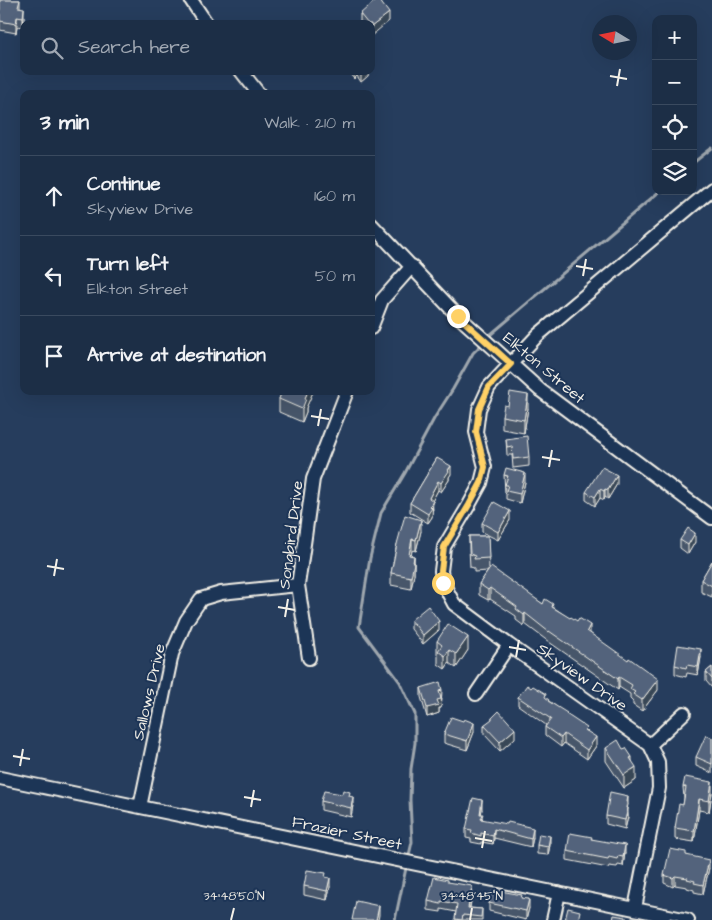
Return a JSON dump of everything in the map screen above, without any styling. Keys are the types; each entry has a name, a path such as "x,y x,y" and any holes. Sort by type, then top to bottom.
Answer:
{"street":[{"path":"191,0 204,20"},
{"path":"244,75 256,90"},
{"name":"Skyview Drive","path":"650,745 454,604 443,583 441,571 444,547 481,483 485,467 476,432 479,409 489,387 538,335 712,189"},
{"name":"Elkton Street","path":"375,228 458,316 540,390 712,518"},
{"path":"375,318 382,300 412,266"},
{"name":"Songbird Drive","path":"309,658 298,585 313,479 345,395"},
{"name":"Sallows Drive","path":"140,806 172,654 186,621 201,598 221,593 298,585"},
{"path":"476,694 509,645"},
{"path":"635,908 659,788 658,762 650,745 684,713"},
{"name":"Frazier Street","path":"0,778 688,920"},
{"path":"553,920 559,893"}],"building":[{"path":"0,0 20,0 18,7 24,8 23,18 17,17 16,24 0,21"},
{"path":"376,0 379,0 389,13 375,24 375,20 365,20 360,14"},
{"path":"510,392 528,395 524,420 502,416 504,405 508,406"},
{"path":"280,395 306,395 302,409 279,399"},
{"path":"527,436 529,457 513,459 512,446 507,447 506,439"},
{"path":"437,458 451,466 441,483 438,481 429,498 433,501 430,506 432,508 428,514 410,503"},
{"path":"602,467 617,475 608,490 600,489 595,497 586,492"},
{"path":"506,468 525,473 520,494 506,491 508,485 505,485 508,476 504,475"},
{"path":"494,502 510,511 498,532 482,523"},
{"path":"405,515 421,520 416,540 412,539 409,555 414,556 411,577 391,573"},
{"path":"688,528 695,533 688,545 680,540"},
{"path":"469,536 488,536 489,558 474,559 475,556 470,554"},
{"path":"712,561 712,586 701,580"},
{"path":"491,567 543,604 545,599 553,604 552,607 570,618 577,621 579,618 590,625 587,631 658,679 642,700 633,694 635,692 630,689 632,685 619,677 618,679 549,632 525,613 524,615 516,609 517,607 490,588 488,590 479,584"},
{"path":"428,606 439,621 423,635 411,620"},
{"path":"448,624 468,637 456,654 449,650 445,656 438,651 442,645 437,641"},
{"path":"678,645 701,649 698,667 687,665 686,668 675,665"},
{"path":"712,667 712,679 706,672"},
{"path":"440,682 442,690 439,691 441,699 437,700 439,705 427,708 421,688"},
{"path":"527,685 531,688 533,686 546,694 545,697 548,701 587,728 585,730 596,737 587,750 564,734 561,738 545,727 551,719 518,697"},
{"path":"499,711 515,729 500,742 484,725"},
{"path":"451,717 474,723 467,741 444,734"},
{"path":"706,735 712,738 712,764 696,757"},
{"path":"618,740 623,749 626,748 632,757 630,758 636,767 624,775 606,748"},
{"path":"685,777 712,782 709,801 699,799 694,831 675,828 679,804 683,805 686,787 683,787"},
{"path":"343,790 350,792 349,796 353,797 351,808 321,801 324,791 342,794"},
{"path":"610,792 628,796 625,820 606,816"},
{"path":"473,798 482,800 480,814 483,814 481,819 507,824 508,822 533,828 531,839 494,829 493,836 481,833 481,836 471,833 472,830 466,829"},
{"path":"570,833 625,845 623,857 618,856 617,859 609,857 608,859 567,851"},
{"path":"539,834 550,836 548,847 537,845"},
{"path":"670,849 709,860 703,885 694,883 695,881 688,878 675,876 673,878 664,875"},
{"path":"307,870 326,873 325,877 330,878 327,891 304,886"},
{"path":"434,877 448,880 448,882 472,886 468,908 482,909 481,917 463,915 462,920 455,919 457,904 441,901 441,904 428,901"},
{"path":"495,890 522,895 521,898 529,899 526,911 489,903 491,892 495,893"},
{"path":"356,901 379,906 376,920 352,920"},
{"path":"568,908 580,911 578,920 565,920"},
{"path":"614,915 626,917 626,920 613,920"}],"waterway":[{"path":"697,160 712,148"},
{"path":"490,335 655,195"},
{"path":"409,855 412,842 410,800 411,769 415,743 415,714 400,682 359,627 370,558 381,513 435,417 473,353 480,346"},
{"path":"395,920 406,868"}],"route":[{"path":"443,583 441,571 444,547 481,483 485,467 476,432 479,409 489,387 511,364 458,316"}]}
